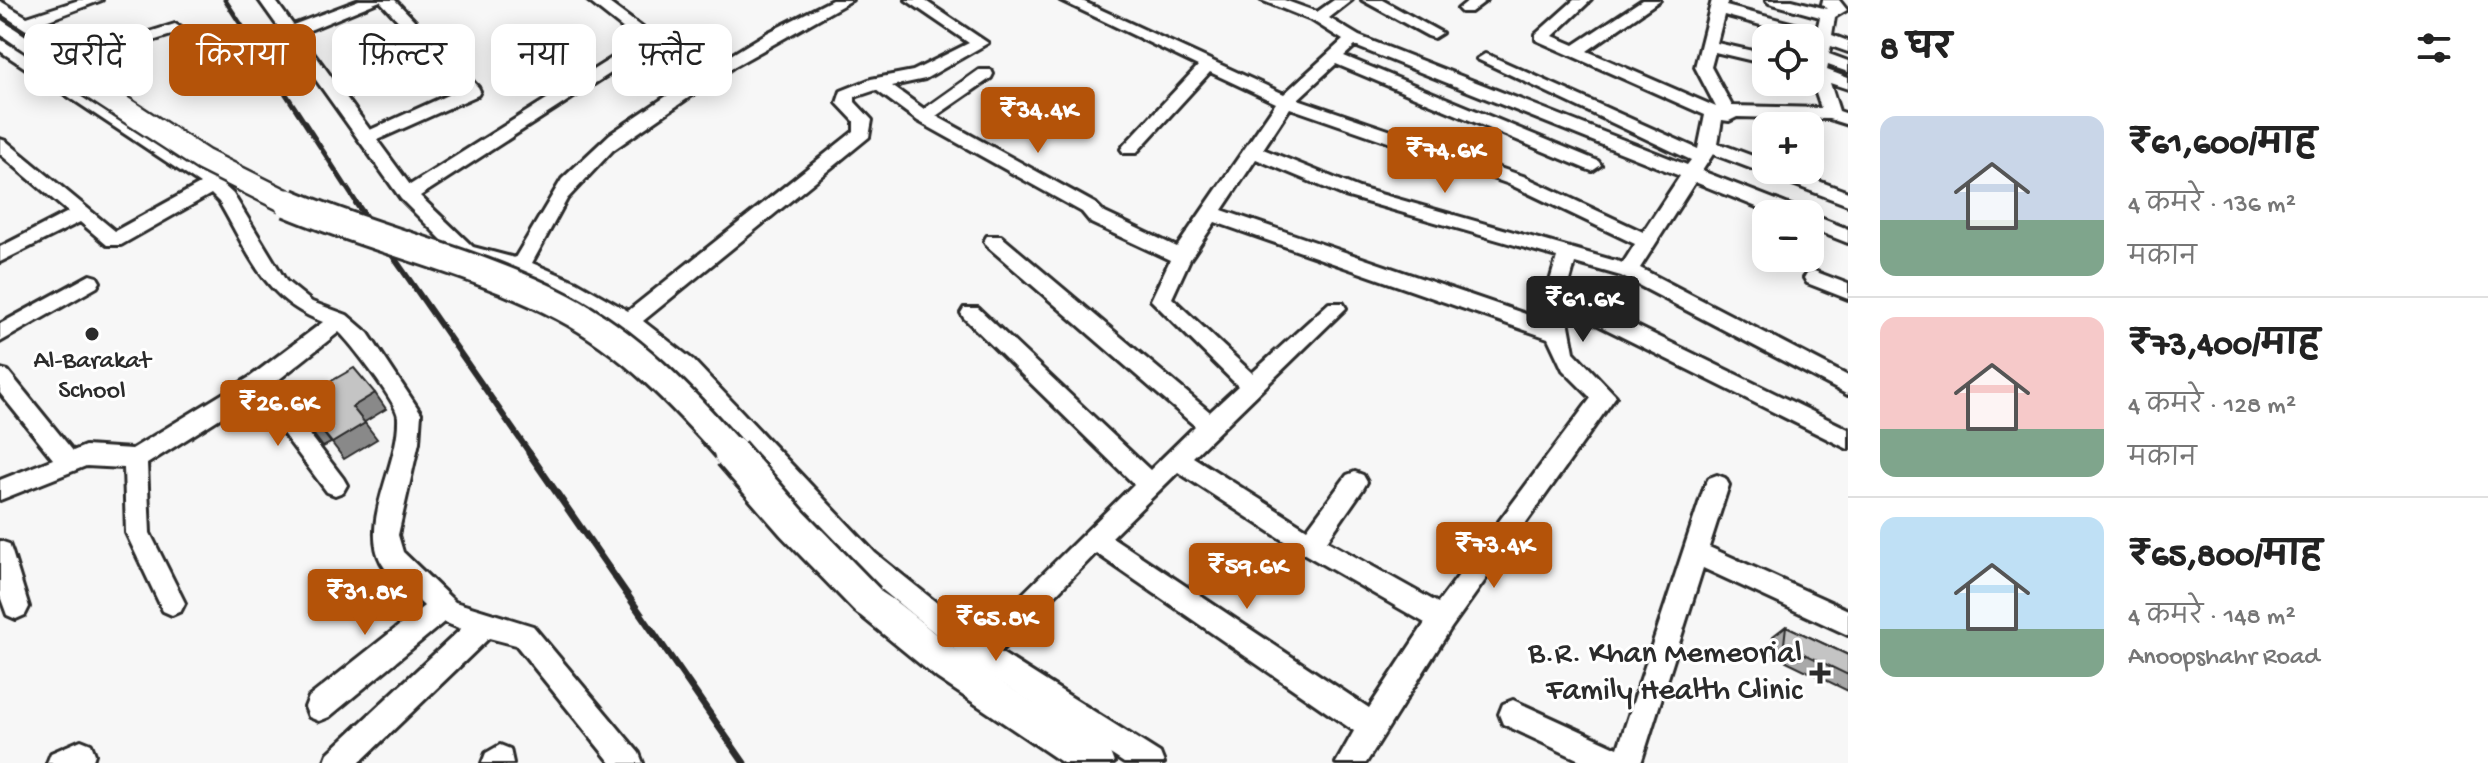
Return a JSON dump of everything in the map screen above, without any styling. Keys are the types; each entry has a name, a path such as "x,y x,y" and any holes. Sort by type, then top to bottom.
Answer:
{"main road":[{"path":"0,25 24,38"},
{"path":"117,96 247,185 296,207 509,283 598,328 659,377 701,419 786,516 867,600 908,637 955,672 1096,763"}],"street":[{"path":"0,6 25,23 94,0"},
{"path":"267,0 284,24"},
{"path":"311,24 373,0"},
{"path":"366,138 472,91 387,0"},
{"path":"408,195 650,41 595,0"},
{"path":"520,266 559,196 578,172 616,138 713,72 792,24 844,0"},
{"path":"629,321 863,133 863,120 846,103 847,95 877,83 919,75 980,43 914,0"},
{"path":"1068,0 1286,101 1516,180 1646,241"},
{"path":"1269,0 1319,18 1353,39 1701,159 1752,166"},
{"path":"1319,18 1344,0"},
{"path":"1370,0 1434,33"},
{"path":"1582,0 1542,37 1720,112 1840,117 1824,83"},
{"path":"1578,50 1652,0"},
{"path":"1774,0 1837,9 1824,37 1848,47"},
{"path":"1628,271 1701,159 1720,112 1703,67 1719,4 1783,24"},
{"path":"1252,386 1161,300 1181,257 1286,101 1353,39"},
{"path":"0,44 75,96 198,171 226,198 279,286 305,307 340,320 360,339 410,413 407,442 386,535 392,558 443,607 484,625 524,635 628,763"},
{"path":"1709,46 1752,56"},
{"path":"1333,57 1592,165"},
{"path":"1485,59 1701,159 1769,200"},
{"path":"1130,149 1208,65"},
{"path":"1824,66 1848,67"},
{"path":"316,68 408,195 466,252 520,266 570,287 629,321 685,366 866,561 980,654 1150,763"},
{"path":"1824,70 1848,84"},
{"path":"924,117 985,74"},
{"path":"877,83 924,117 1089,208 1098,218 1181,257"},
{"path":"0,145 114,240 213,185"},
{"path":"1252,151 1352,192 1628,271 1848,386"},
{"path":"1808,184 1848,199"},
{"path":"0,255 81,213"},
{"path":"1210,213 1555,332"},
{"path":"1824,227 1848,236"},
{"path":"994,241 1211,426"},
{"path":"1350,763 1442,619 1605,396 1576,375 1561,353 1555,332 1556,295 1567,256"},
{"path":"1814,278 1848,292"},
{"path":"0,334 90,282"},
{"path":"1556,295 1848,440"},
{"path":"980,654 1094,538 1336,308"},
{"path":"971,313 1150,485"},
{"path":"0,490 85,456 135,459 258,383 340,320"},
{"path":"0,377 69,462"},
{"path":"258,383 335,485"},
{"path":"135,459 138,533 172,603"},
{"path":"1177,459 1310,544 1442,619"},
{"path":"1310,544 1355,482"},
{"path":"1627,763 1717,485"},
{"path":"1094,538 1372,726"},
{"path":"0,552 16,607"},
{"path":"1695,552 1848,623"},
{"path":"319,707 443,607"},
{"path":"346,760 484,625"},
{"path":"1513,714 1617,763"}],"building":[{"path":"354,368 375,393 352,407 365,423 332,443 319,427 311,431 290,405"},
{"path":"1786,626 1848,655 1848,675 1784,644"}],"railway":[{"path":"225,0 358,205"},
{"path":"356,203 531,455"},
{"path":"529,453 744,763"}],"place":[{"name":"Al-Barakat School","path":"92,334"},
{"name":"B.R. Khan Memeorial Family Health Clinic","path":"1820,673"}]}
